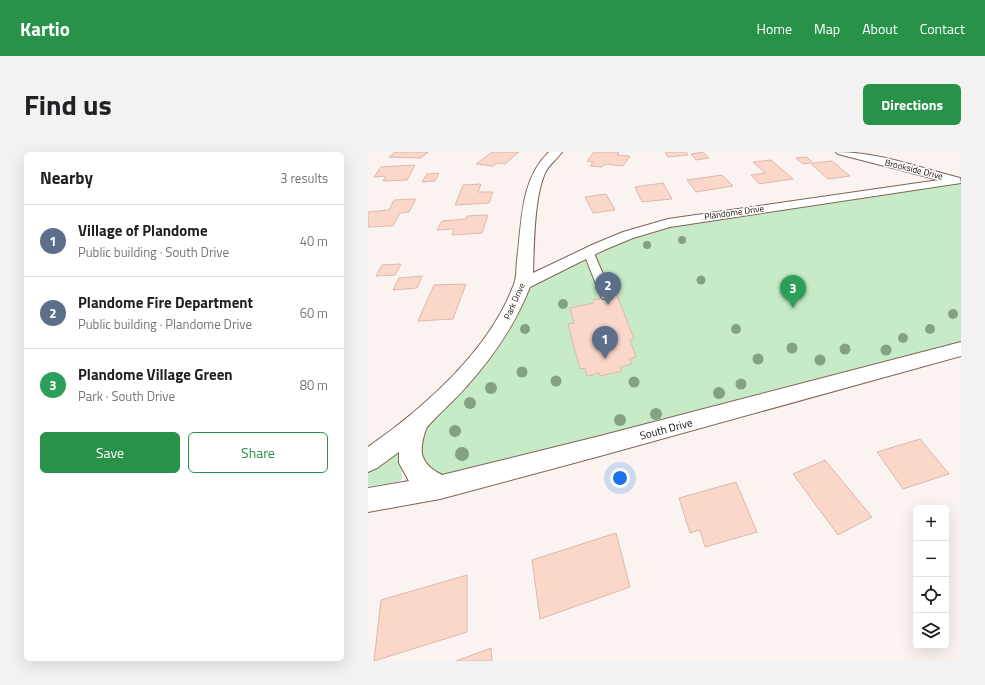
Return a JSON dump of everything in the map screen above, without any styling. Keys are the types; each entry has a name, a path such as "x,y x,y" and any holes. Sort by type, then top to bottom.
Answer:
{"street":[{"name":"Park Drive","path":"368,460 416,424 487,349 505,321 523,284 533,198 537,181 544,165 556,152"},
{"name":"Brookside Drive","path":"842,152 911,168 959,182"},
{"name":"Plandome Drive","path":"523,284 588,251 628,235 674,222 718,214 959,182"},
{"name":"South Drive","path":"368,500 440,487 674,428 961,349"},
{"path":"416,424 412,443 411,458 413,467 418,474 440,487"}],"lane":[{"path":"588,251 607,297"}],"green space":[{"path":"956,181 961,183 961,349 440,487 411,443 455,384 523,284 648,228"},
{"path":"397,451 401,452 402,479 397,482 368,486 368,472"}],"building":[{"path":"395,152 428,152 421,158 389,157"},
{"path":"492,152 519,152 505,164 498,163 493,166 476,164"},
{"path":"594,152 619,152 617,155 630,156 623,166 605,164 602,167 590,166 593,162 587,161"},
{"path":"665,152 686,152 688,155 668,157"},
{"path":"703,152 709,158 696,160 691,154"},
{"path":"807,157 813,163 832,161 850,176 828,179 810,163 803,164 796,158"},
{"path":"771,160 793,179 759,184 751,175 765,173 753,162"},
{"path":"415,165 407,180 383,181 386,176 374,177 381,167"},
{"path":"439,173 435,181 422,182 427,174"},
{"path":"722,175 733,186 696,192 687,180"},
{"path":"663,183 672,199 642,202 635,187"},
{"path":"481,184 478,192 493,192 489,203 455,205 463,185"},
{"path":"606,194 615,210 593,213 585,197"},
{"path":"416,199 409,212 400,213 393,226 368,227 368,212 389,210 394,200"},
{"path":"488,215 482,233 452,235 454,229 437,230 442,221 466,219 467,216"},
{"path":"401,264 395,275 376,276 382,265"},
{"path":"422,276 417,288 393,290 399,278"},
{"path":"466,284 453,319 418,321 434,285"},
{"path":"617,295 634,339 630,340 636,357 629,359 632,364 620,367 622,371 600,376 599,373 587,376 585,368 580,369 568,324 574,323 570,308 594,303 593,300"},
{"path":"920,439 949,474 903,489 877,452"},
{"path":"825,460 872,517 838,535 793,474"},
{"path":"736,482 757,532 705,547 700,530 690,533 679,498"},
{"path":"616,533 630,587 540,619 532,560"},
{"path":"467,575 467,632 374,661 381,600"},
{"path":"491,648 492,661 456,661"}],"place":[{"name":"Plandome Fire Department","path":"608,305"},
{"name":"Plandome Village Green","path":"793,308"},
{"name":"Village of Plandome","path":"605,359"}]}
